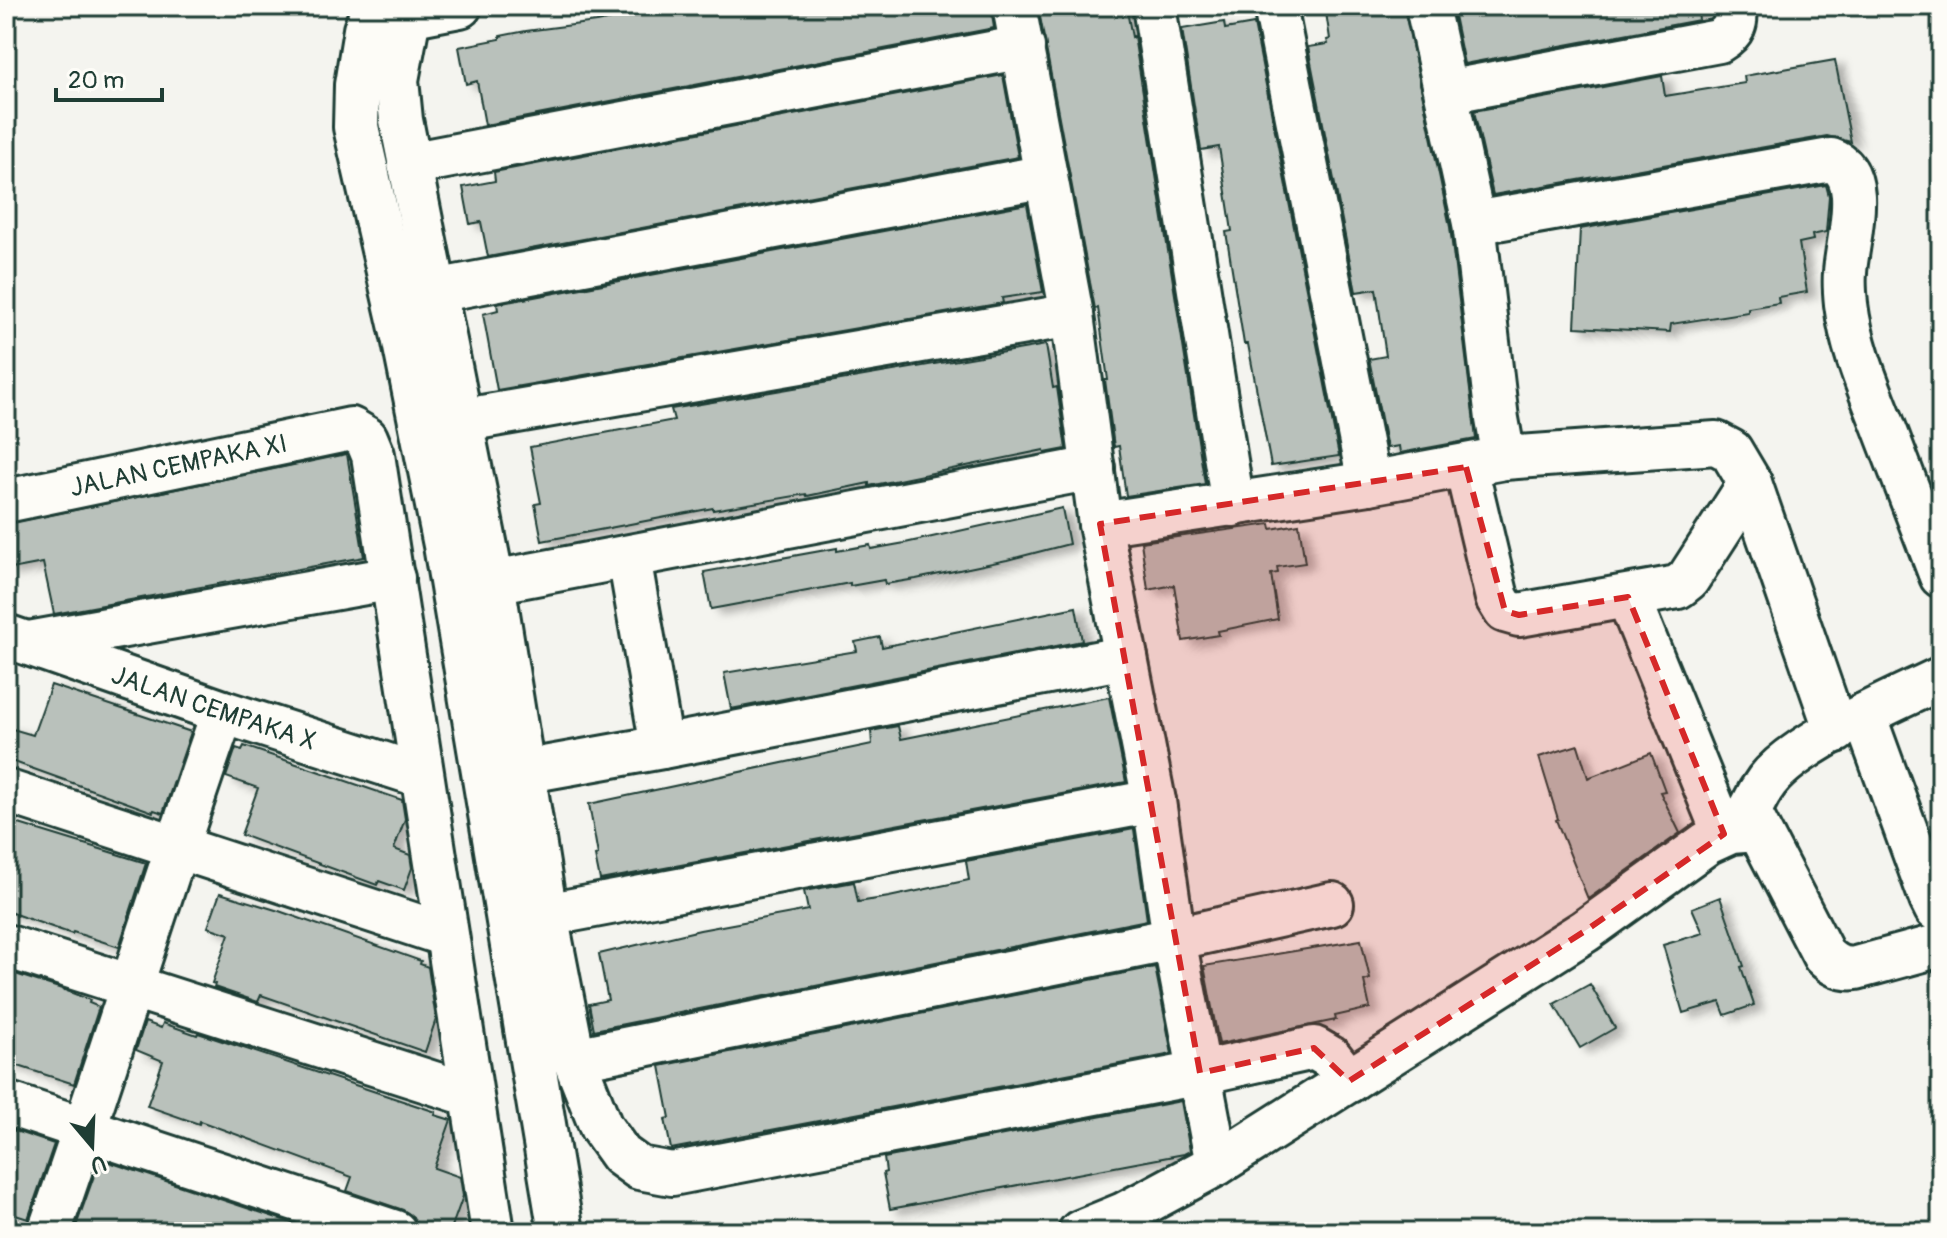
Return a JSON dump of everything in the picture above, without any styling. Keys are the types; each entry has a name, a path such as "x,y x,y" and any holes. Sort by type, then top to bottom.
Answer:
{"street":[{"path":"460,6 398,9 366,30 356,127 404,337 446,545 522,772 574,1059 601,1127 621,1155 639,1168 672,1174 1200,1073 1314,1048 1331,1058 1349,1081"},
{"path":"1014,6 1072,315 1100,524 1154,801 1174,939 1217,1164"},
{"path":"1154,6 1233,505"},
{"path":"1275,6 1369,483"},
{"path":"1427,6 1474,223 1497,419 1485,462 1497,598 1505,611 1519,615 1678,587 1688,579 1750,483"},
{"path":"1446,92 1719,41 1731,34 1735,24 1733,6"},
{"path":"398,9 398,97 409,164 493,582 488,678 561,1232"},
{"path":"409,164 1023,47"},
{"path":"356,104 398,97"},
{"path":"1474,223 1831,160 1840,163 1847,173 1852,198 1844,271 1854,347 1941,576"},
{"path":"435,291 1046,176"},
{"path":"459,421 1072,315"},
{"name":"JALAN CEMPAKA XI","path":"6,501 351,429 366,438 373,455 393,578"},
{"path":"1100,524 1485,462 1716,443 1731,451 1750,483 1850,723 1940,920 1856,968 1847,969 1824,956 1736,822 1628,597"},
{"path":"493,582 1093,468"},
{"path":"629,557 662,747"},
{"path":"17,640 393,578 493,1232"},
{"name":"JALAN CEMPAKA X","path":"17,640 223,712 422,776"},
{"path":"522,772 1126,657"},
{"path":"1080,1232 1124,1214 1217,1164 1585,931 1736,822 1768,780 1792,758 1850,723 1941,678"},
{"path":"49,1232 223,712"},
{"path":"6,791 446,935"},
{"path":"546,915 1154,801"},
{"path":"574,1059 1174,939 1332,904"},
{"path":"6,946 471,1095"},
{"path":"6,1103 395,1232"}],"highlighted area":[{"path":"1466,467 1505,611 1519,615 1628,597 1724,834 1585,931 1349,1081 1314,1048 1200,1073 1100,524"}],"building":[{"path":"677,6 991,6 994,28 485,125 477,81 466,84 459,47 526,31 596,22"},
{"path":"1038,6 1126,6 1134,36 1205,484 1126,496 1119,446 1114,447 1098,308 1095,309"},
{"path":"1325,6 1404,6 1450,227 1476,439 1400,453 1399,446 1387,448 1369,359 1386,356 1376,289 1356,292 1308,47 1328,44"},
{"path":"1452,6 1697,6 1699,20 1464,64"},
{"path":"1224,22 1225,29 1254,24 1339,456 1271,466 1248,344 1244,344 1226,232 1232,231 1219,147 1201,150 1182,29"},
{"path":"1835,60 1851,142 1827,136 1493,195 1474,111 1662,76 1665,96 1745,83 1744,76"},
{"path":"1003,75 1018,157 488,257 481,222 470,224 463,187 495,181 494,172"},
{"path":"1826,185 1829,196 1826,232 1812,235 1813,240 1799,243 1807,292 1778,297 1779,303 1748,308 1748,312 1671,324 1670,332 1575,327 1580,229"},
{"path":"1027,204 1043,292 1002,298 1003,303 497,390 483,314 498,310 497,304"},
{"path":"1046,345 1053,388 1057,387 1066,449 1045,453 1044,450 869,486 869,483 807,496 713,508 542,541 535,504 541,503 530,447 674,420 671,409"},
{"path":"347,454 364,557 54,614 43,563 6,570 6,524"},
{"path":"1062,508 1069,544 916,579 885,584 884,580 850,586 850,583 711,609 704,572 837,548 837,551 870,545 871,549 905,543"},
{"path":"1270,524 1271,529 1299,524 1305,563 1277,567 1278,573 1271,574 1278,619 1183,641 1174,585 1148,590 1141,542"},
{"path":"1076,607 1082,641 731,709 724,673 857,651 855,642 880,637 882,647"},
{"path":"51,685 191,732 163,813 6,759 6,727 33,735"},
{"path":"1109,697 1126,782 600,880 589,804 872,744 871,731 898,726 901,739"},
{"path":"1578,745 1588,778 1651,753 1665,791 1660,792 1680,833 1588,899 1556,820 1539,757"},
{"path":"244,746 402,800 405,819 394,849 410,855 412,868 404,890 379,881 377,885 241,835 258,788 226,777 236,748 242,750"},
{"path":"6,820 146,863 119,947 6,911"},
{"path":"1134,829 1147,920 594,1030 589,1004 608,1000 599,954 700,930 808,910 804,891 854,882 858,902 889,897 969,880 966,861"},
{"path":"220,893 421,961 420,964 428,967 436,1019 425,1052 261,995 258,1002 214,987 212,983 229,934 208,927"},
{"path":"1720,897 1754,1005 1725,1015 1720,1002 1683,1013 1663,945 1703,933 1692,908"},
{"path":"1361,940 1370,979 1364,981 1370,1008 1335,1016 1336,1020 1219,1044 1204,966"},
{"path":"1155,967 1172,1054 671,1149 665,1119 670,1118 660,1066"},
{"path":"6,971 62,989 99,1007 74,1084 6,1062"},
{"path":"1590,984 1615,1028 1580,1048 1554,1004"},
{"path":"145,1022 161,1028 163,1023 198,1033 436,1112 435,1115 451,1120 434,1168 460,1177 463,1196 450,1232 418,1232 413,1217 403,1210 347,1191 352,1177 200,1121 199,1124 147,1106 163,1061 136,1050"},
{"path":"1181,1101 1190,1151 1184,1154 890,1209 883,1173 886,1172 884,1158"},
{"path":"6,1128 54,1144 28,1219 6,1212"},
{"path":"100,1159 319,1232 74,1232"}]}
